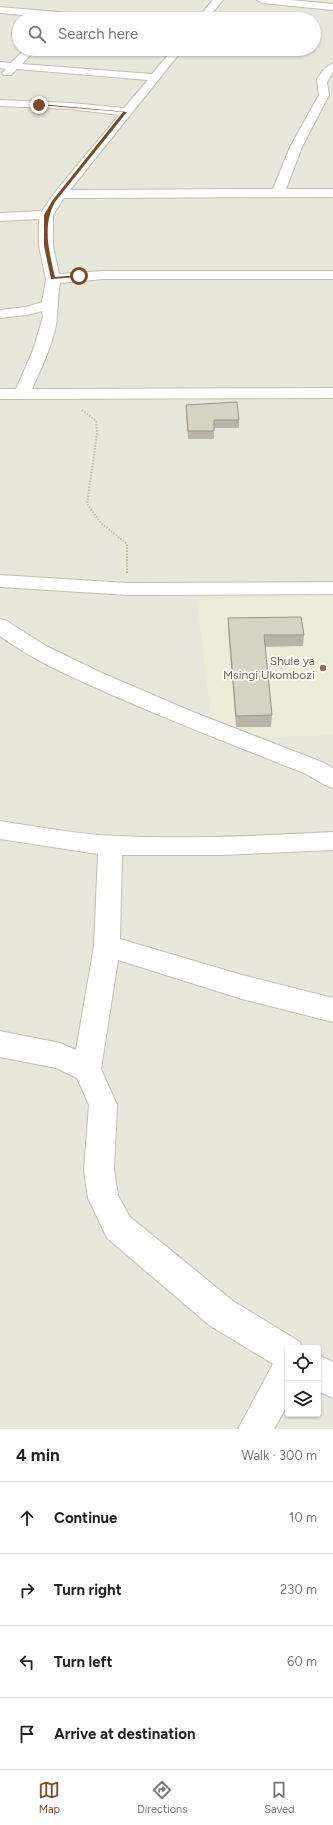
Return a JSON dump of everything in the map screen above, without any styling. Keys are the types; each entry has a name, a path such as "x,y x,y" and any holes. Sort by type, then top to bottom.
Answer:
{"street":[{"path":"208,12 218,0"},
{"path":"262,0 333,7"},
{"path":"66,12 72,5"},
{"path":"0,10 21,12"},
{"path":"0,79 24,56"},
{"path":"22,394 41,350 50,318 49,304 53,279 46,246 46,215 60,194 172,56"},
{"path":"0,65 156,77"},
{"path":"278,193 296,147 329,95 321,80 323,75 333,66"},
{"path":"0,103 71,106 126,112"},
{"path":"60,194 333,194"},
{"path":"0,217 46,215"},
{"path":"53,279 103,275 333,275"},
{"path":"0,314 27,311 49,304"},
{"path":"0,394 333,393"},
{"path":"0,581 128,589 333,588"},
{"path":"0,626 18,640 49,658 157,707 314,768 333,779"},
{"path":"0,830 110,845 181,846 333,841"},
{"path":"110,845 107,946 87,1069 103,1105 99,1170 103,1198 118,1227 221,1313 285,1352"},
{"path":"107,946 242,987 333,1010"},
{"path":"0,1044 60,1056 87,1069"},
{"path":"321,1374 333,1381"},
{"path":"255,1429 285,1375"}],"path":[{"path":"65,395 70,402 96,421 97,434 87,504 100,524 119,536 127,544 128,589"}],"shaded area":[{"path":"0,0 333,0 333,1429 0,1429"},
{"path":"333,595 333,735 213,739 197,600"}],"building":[{"path":"237,402 239,420 214,420 214,431 188,431 186,405"},
{"path":"301,617 304,635 264,635 272,715 236,716 228,618"}],"place":[{"name":"Shule ya Msingi Ukombozi","path":"323,668"}],"route":[{"path":"39,105 71,106 126,112 53,202 46,215 46,246 53,279 79,276"}]}
